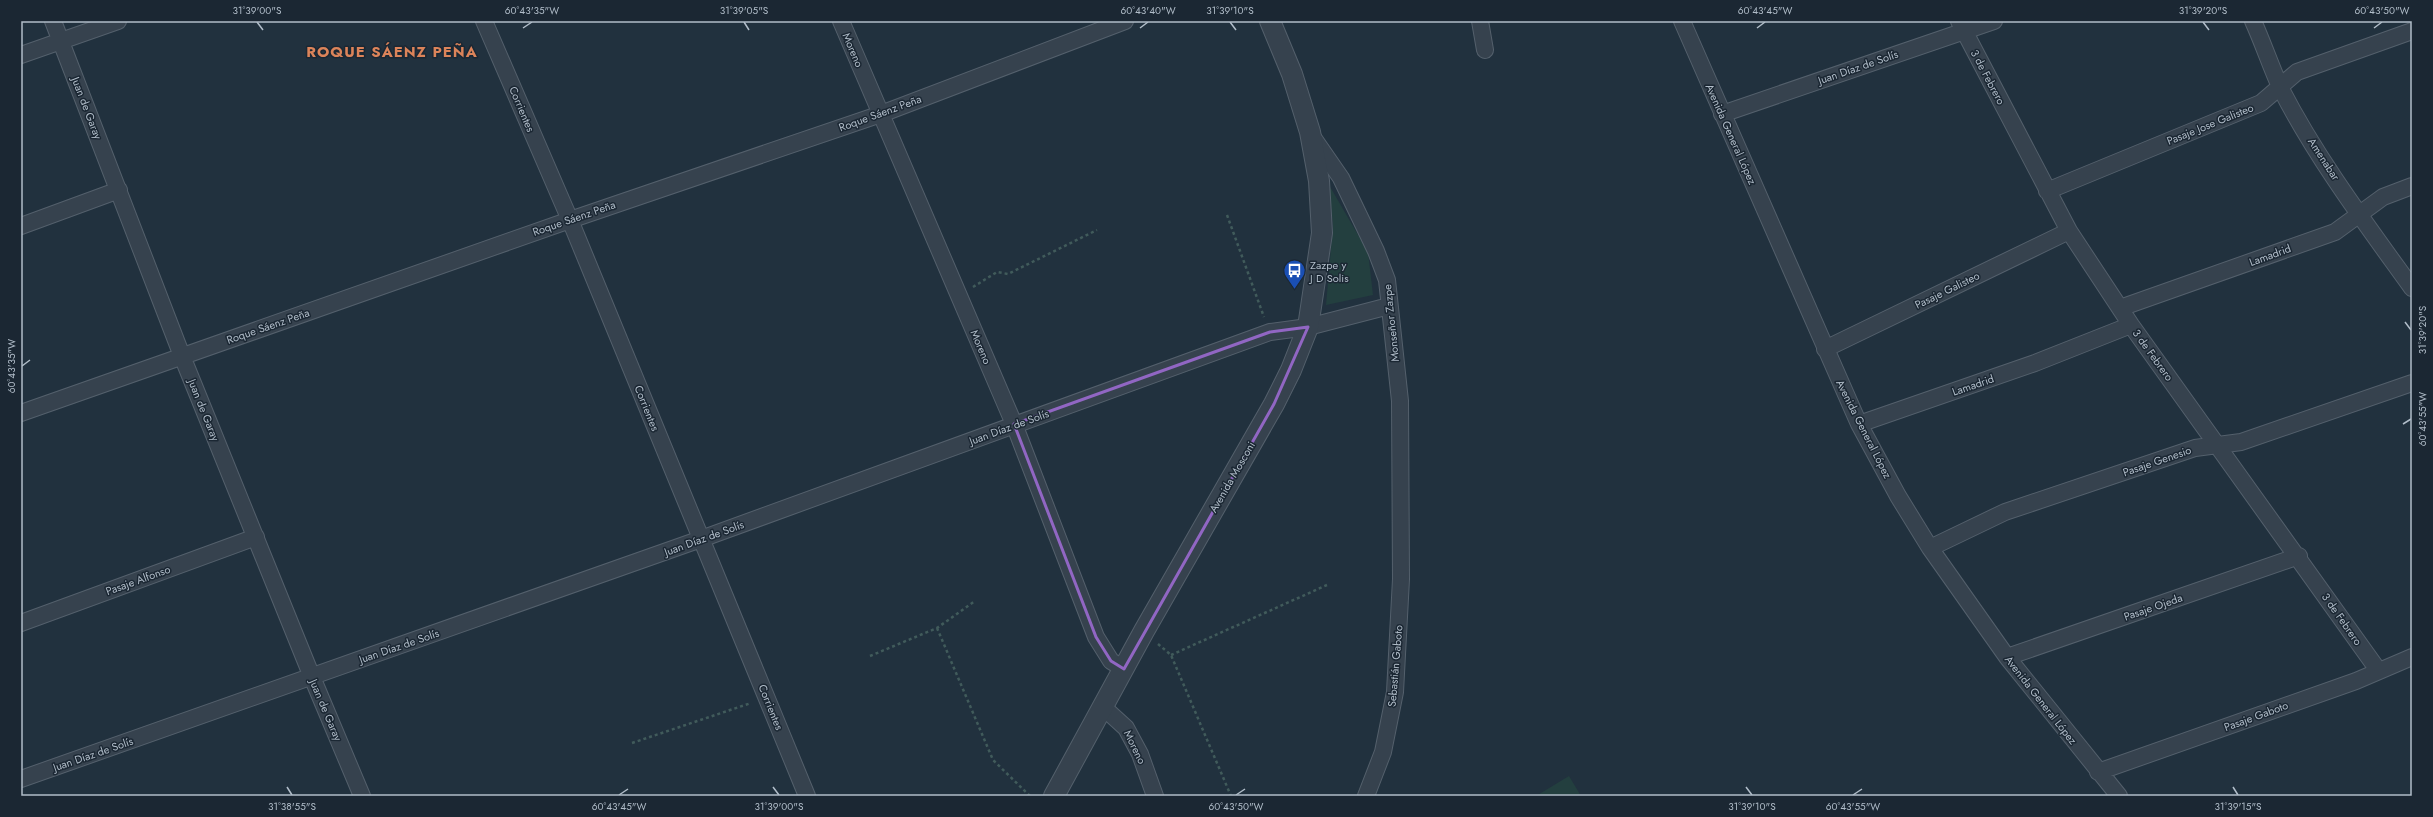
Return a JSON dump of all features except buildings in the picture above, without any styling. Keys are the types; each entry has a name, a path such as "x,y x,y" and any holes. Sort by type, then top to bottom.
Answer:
{"street":[{"name":"Juan de Garay","path":"53,21 182,356 312,677 362,796"},
{"path":"21,56 118,21"},
{"name":"Corrientes","path":"484,21 570,220 807,796"},
{"name":"Moreno","path":"841,21 1014,424 1096,637 1110,661 1124,669"},
{"name":"Roque Sáenz Peña","path":"21,413 570,220 880,114 1125,21"},
{"name":"Monseñor Zazpe","path":"1270,21 1292,74 1310,132 1341,178 1376,251 1387,280 1400,401 1401,580"},
{"path":"1480,21 1485,50"},
{"name":"Avenida General López","path":"1682,21 1859,424 1930,548 2007,657 2098,772 2119,796"},
{"name":"Juan Díaz de Solís","path":"1722,114 1962,26 1994,21"},
{"name":"Amenabar","path":"2253,21 2281,87 2294,112 2360,215 2412,288"},
{"name":"3 de Febrero","path":"1962,26 2069,231 2131,325 2299,556 2378,670"},
{"name":"Pasaje Jose Galisteo","path":"2047,191 2261,103 2297,72 2412,31"},
{"name":"Avenida Mosconi","path":"1054,796 1144,631 1274,404 1291,370 1308,327 1322,233 1319,182 1310,132"},
{"name":"Lamadrid","path":"2120,308 2335,232 2360,215 2382,197 2412,186"},
{"path":"21,226 119,190"},
{"name":"Pasaje Galisteo","path":"1825,349 2069,231"},
{"name":"Juan Díaz de Solís","path":"21,779 702,539 1014,424 1270,332 1308,327 1389,306"},
{"name":"Lamadrid","path":"1859,424 2035,363 2131,325"},
{"name":"Pasaje Genesio","path":"1930,548 2004,512 2195,448 2241,442 2412,383"},
{"name":"Pasaje Alfonso","path":"21,623 256,537"},
{"name":"Pasaje Ojeda","path":"2007,657 2299,556"},
{"name":"Sebastián Gaboto","path":"1366,796 1383,752 1394,692 1401,580"},
{"name":"Pasaje Gaboto","path":"2098,772 2356,681 2378,670 2412,657"},
{"name":"Moreno","path":"1103,707 1126,728 1140,754 1155,796"}],"path":[{"path":"1227,215 1270,332"},
{"path":"959,295 997,272 1008,274 1097,230"},
{"path":"1171,655 1327,584"},
{"path":"870,656 937,628 975,601"},
{"path":"937,628 993,760 1030,796"},
{"path":"1144,631 1171,655 1231,796"},
{"path":"632,743 767,698"}],"highlighted area":[{"path":"1308,327 1274,404 1124,669 1111,661 1096,637 1014,424 1270,332"}],"green space":[{"path":"1329,185 1368,252 1373,295 1326,305 1333,226"},
{"path":"1569,776 1581,796 1536,796"}],"place":[{"name":"Zazpe y J D Solis","path":"1295,290"}],"district":[{"name":"ROQUE SÁENZ PEÑA","path":"392,52"}]}
